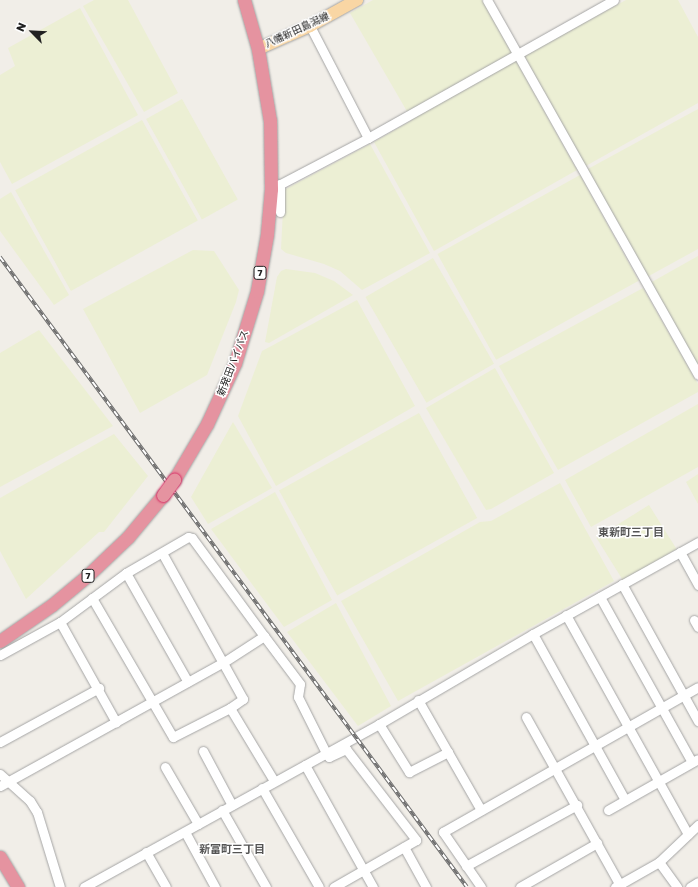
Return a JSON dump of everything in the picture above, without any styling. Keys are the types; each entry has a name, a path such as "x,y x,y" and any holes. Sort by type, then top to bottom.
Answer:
{"highway":[{"name":"新発田バイパス","path":"0,641 52,606 87,576 128,537 163,495 174,480 217,403 241,343 263,262 275,186 270,121 258,49 244,0"},
{"path":"0,857 18,887"}],"main road":[{"name":"八幡新田島潟線","path":"258,49 310,26 357,0"}],"street":[{"path":"487,0 698,375"},
{"path":"280,212 275,186 368,138 614,0"},
{"path":"310,26 368,138"},
{"path":"0,655 60,622 126,573 188,537 192,538 300,684 298,697 326,753 329,757 346,749 416,840 334,887"},
{"path":"84,887 379,724 566,615 698,542"},
{"path":"680,552 698,585"},
{"path":"92,598 173,738 230,708 243,699 224,662 162,553"},
{"path":"126,573 188,682"},
{"path":"622,584 698,721"},
{"path":"600,597 662,708 695,760 608,810"},
{"path":"566,615 688,834"},
{"path":"60,622 116,722"},
{"path":"533,634 625,800"},
{"path":"4,783 224,662 264,636"},
{"path":"481,887 443,832 698,687"},
{"path":"0,742 98,688"},
{"path":"418,700 481,810"},
{"path":"230,708 274,781"},
{"path":"526,717 577,805 618,886 659,862 698,825"},
{"path":"379,724 409,772 448,752"},
{"path":"203,752 232,805"},
{"path":"305,765 373,887"},
{"path":"165,767 198,824"},
{"path":"0,774 4,783 30,801 37,812 60,887"},
{"path":"262,788 319,887"},
{"path":"466,866 577,805"},
{"path":"222,810 266,887"},
{"path":"185,832 216,887"},
{"path":"520,887 597,843"},
{"path":"404,847 426,887"},
{"path":"146,852 166,887"},
{"path":"659,862 677,887"},
{"path":"690,887 698,882"}],"green space":[{"path":"94,0 128,0 178,93 144,112 83,6"},
{"path":"373,0 482,0 577,170 434,251 374,142 412,120 350,13"},
{"path":"626,0 678,0 698,37 698,103 584,167 524,55"},
{"path":"80,8 138,115 12,184 0,162 0,75 15,66 8,48"},
{"path":"182,99 238,200 202,219 146,119"},
{"path":"698,109 698,249 647,277 586,170"},
{"path":"142,120 198,221 71,291 15,190"},
{"path":"370,144 430,253 362,290 340,271 324,264 286,253 281,249 284,190"},
{"path":"580,175 639,281 496,360 437,254"},
{"path":"11,192 69,295 54,305 0,231 0,199"},
{"path":"193,250 214,251 239,290 236,302 207,375 140,413 83,309"},
{"path":"698,256 698,366 650,283"},
{"path":"433,258 494,364 426,403 365,297"},
{"path":"286,269 315,273 334,281 353,295 269,343 265,342 277,277 281,271"},
{"path":"643,288 698,384 698,392 558,470 499,366"},
{"path":"357,300 415,406 276,486 238,416 262,351"},
{"path":"39,330 113,426 0,487 0,353"},
{"path":"495,368 554,473 491,509 486,510 426,408"},
{"path":"698,404 698,467 591,527 565,480"},
{"path":"419,413 477,518 337,596 279,491"},
{"path":"233,422 272,488 208,524 191,497"},
{"path":"114,434 148,476 104,532 99,532 26,599 0,551 0,498"},
{"path":"698,474 698,504 686,482"},
{"path":"560,483 614,581 398,701 341,601 480,522 491,521"},
{"path":"275,492 332,600 284,627 211,529"},
{"path":"649,505 677,549 624,582 596,538"},
{"path":"336,603 391,706 358,726 287,632"}],"railway":[{"path":"0,257 467,887"}],"district":[{"name":"東新町三丁目","path":"631,532"},
{"name":"新富町三丁目","path":"232,849"}]}
